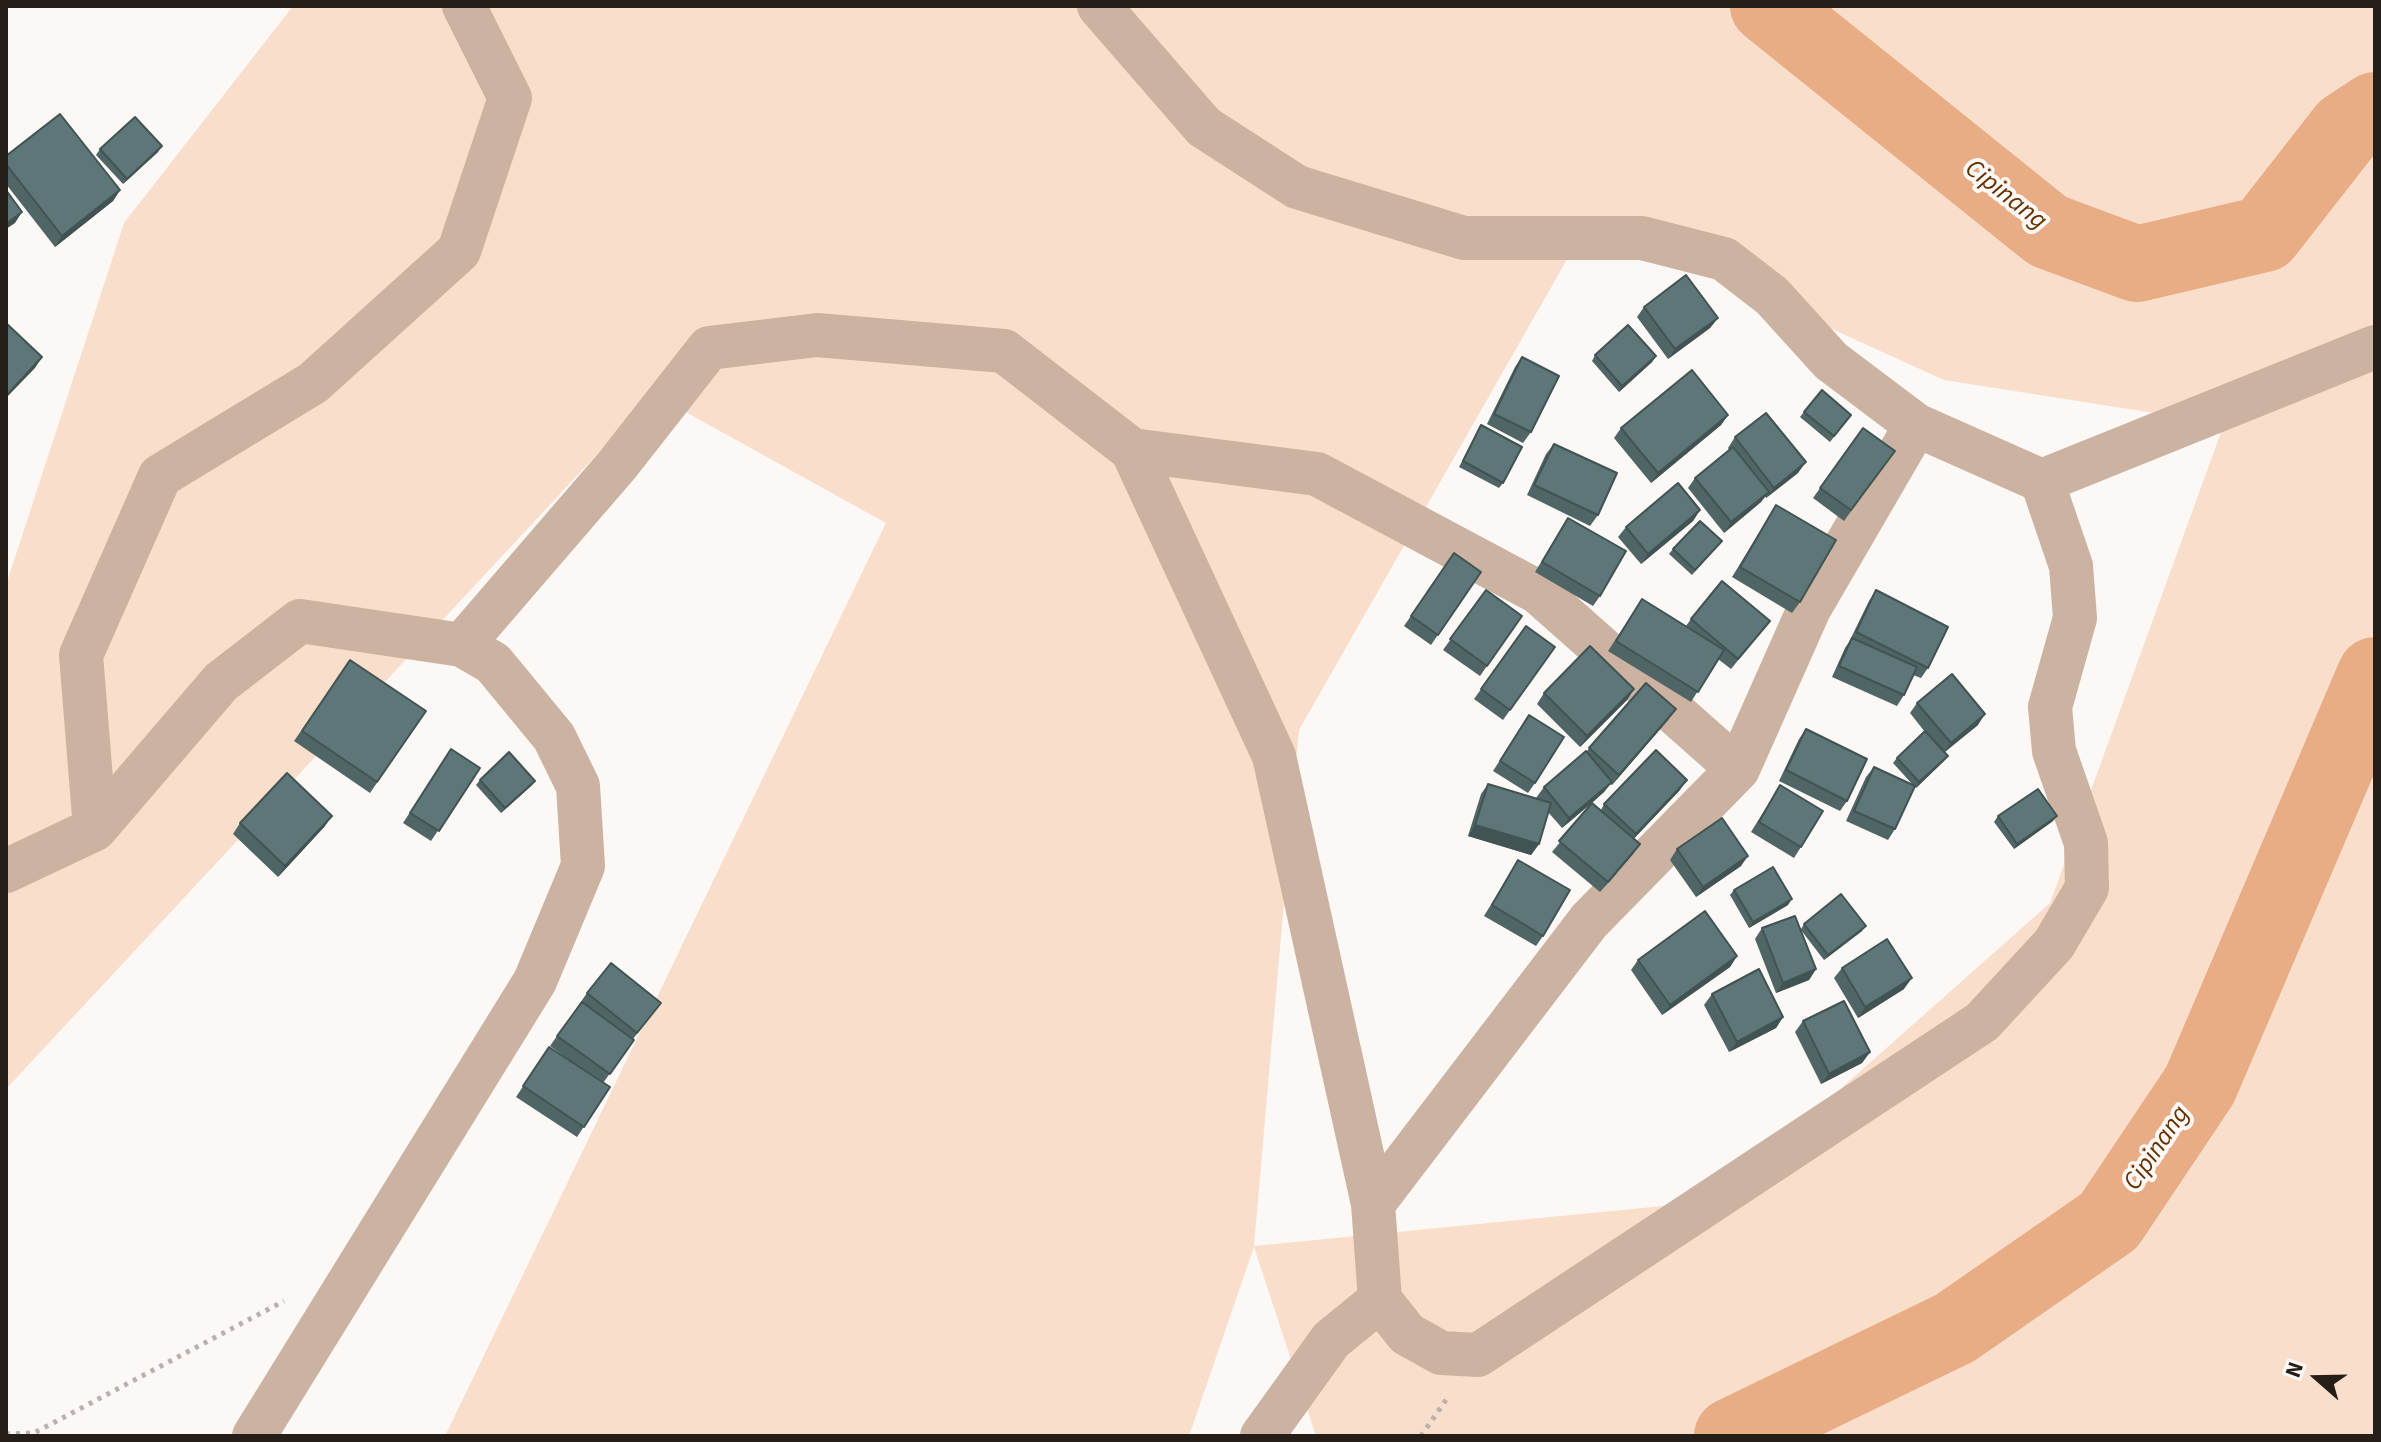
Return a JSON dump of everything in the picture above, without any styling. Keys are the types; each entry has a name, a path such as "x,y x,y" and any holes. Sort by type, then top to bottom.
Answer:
{"street":[{"path":"95,829 81,655 160,476 313,383 459,251 510,98 464,6"},
{"path":"1099,6 1204,127 1297,187 1464,238 1642,238 1724,259 1772,296 1831,361 1916,425 2042,481 2375,347"},
{"path":"462,645 618,464 709,348 817,335 1004,351 1132,450 1274,756 1373,1204 1380,1300 1407,1334 1441,1353 1478,1355 1982,1022 2054,944 2087,888 2086,843 2054,751 2050,707 2075,618 2071,566 2042,481"},
{"path":"1373,1204 1589,921 1738,769 1809,609 1916,425"},
{"path":"1132,450 1317,474 1538,592 1738,769"},
{"path":"6,871 95,829 221,682 300,621 462,645 493,663 554,737 578,786 583,866 535,981 254,1436"},
{"path":"1262,1436 1331,1340 1380,1300"}],"path":[{"path":"6,1434 34,1433 292,1296"}],"shaded area":[{"path":"293,6 2375,6 2375,1436 1316,1436 1254,1247 1189,1436 445,1436 886,523 653,394 6,1089 6,585 124,223","holes":["1590,219 1944,380 2224,424 2050,903 1714,1201 1254,1246 1299,730"]}],"building":[{"path":"60,114 120,190 62,236 6,164 6,156"},
{"path":"135,117 162,146 127,179 100,149"},
{"path":"6,190 22,212 6,224"},
{"path":"1686,275 1718,318 1675,349 1644,307"},
{"path":"6,323 42,357 6,396"},
{"path":"1628,325 1656,356 1622,386 1595,355"},
{"path":"1522,357 1559,376 1531,432 1494,414"},
{"path":"1692,370 1728,415 1658,473 1621,428"},
{"path":"1822,390 1851,415 1834,436 1804,412"},
{"path":"1766,413 1806,462 1774,488 1735,437"},
{"path":"1481,425 1522,447 1503,483 1463,461"},
{"path":"1863,428 1895,451 1851,510 1820,488"},
{"path":"1554,444 1617,473 1598,515 1534,485"},
{"path":"1733,447 1769,492 1731,522 1695,478"},
{"path":"1678,483 1700,510 1648,554 1626,527"},
{"path":"1776,505 1836,540 1800,602 1740,567"},
{"path":"1568,518 1626,551 1600,596 1542,562"},
{"path":"1700,521 1722,541 1695,570 1673,549"},
{"path":"1454,553 1481,572 1438,635 1411,616"},
{"path":"1722,581 1770,621 1738,659 1691,619"},
{"path":"1486,590 1522,616 1487,666 1450,639"},
{"path":"1876,590 1948,627 1928,668 1856,632"},
{"path":"1642,599 1724,650 1698,692 1616,641"},
{"path":"1526,626 1555,647 1510,710 1481,689"},
{"path":"1852,638 1917,667 1904,695 1839,666"},
{"path":"1590,646 1634,689 1587,736 1544,693"},
{"path":"350,660 426,711 377,782 302,731"},
{"path":"1952,674 1985,714 1951,743 1917,703"},
{"path":"1646,683 1676,709 1619,775 1589,748"},
{"path":"1529,715 1564,737 1535,783 1500,761"},
{"path":"1806,729 1867,759 1847,801 1786,770"},
{"path":"1925,731 1948,756 1919,782 1897,758"},
{"path":"451,749 480,768 439,831 410,813"},
{"path":"1656,750 1687,780 1636,834 1604,804"},
{"path":"1586,751 1612,782 1569,818 1544,787"},
{"path":"509,752 535,781 505,808 480,780"},
{"path":"1874,767 1915,786 1895,829 1854,811"},
{"path":"287,773 332,816 285,866 240,823"},
{"path":"1488,784 1551,803 1539,844 1475,825"},
{"path":"1780,785 1823,811 1801,847 1759,822"},
{"path":"2038,789 2057,816 2017,844 1998,816"},
{"path":"1592,803 1640,844 1608,882 1559,841"},
{"path":"1722,818 1748,856 1703,887 1677,849"},
{"path":"1518,860 1570,890 1543,936 1492,905"},
{"path":"1773,867 1792,899 1753,922 1734,890"},
{"path":"1841,894 1866,926 1828,955 1804,924"},
{"path":"1705,911 1737,956 1670,1005 1638,960"},
{"path":"1795,916 1816,969 1783,983 1762,928"},
{"path":"1887,939 1912,978 1865,1007 1842,968"},
{"path":"611,963 661,1003 637,1033 587,993"},
{"path":"1759,969 1783,1017 1737,1042 1712,994"},
{"path":"1844,1001 1870,1052 1829,1074 1803,1021"},
{"path":"582,1002 634,1040 610,1074 557,1036"},
{"path":"549,1047 610,1087 584,1127 523,1086"}],"waterway":[{"name":"Cipinang","path":"1768,6 2048,231 2137,264 2264,234 2346,129 2375,110"},
{"name":"Cipinang","path":"1732,1436 1955,1328 2109,1221 2200,1085 2375,675"}]}
